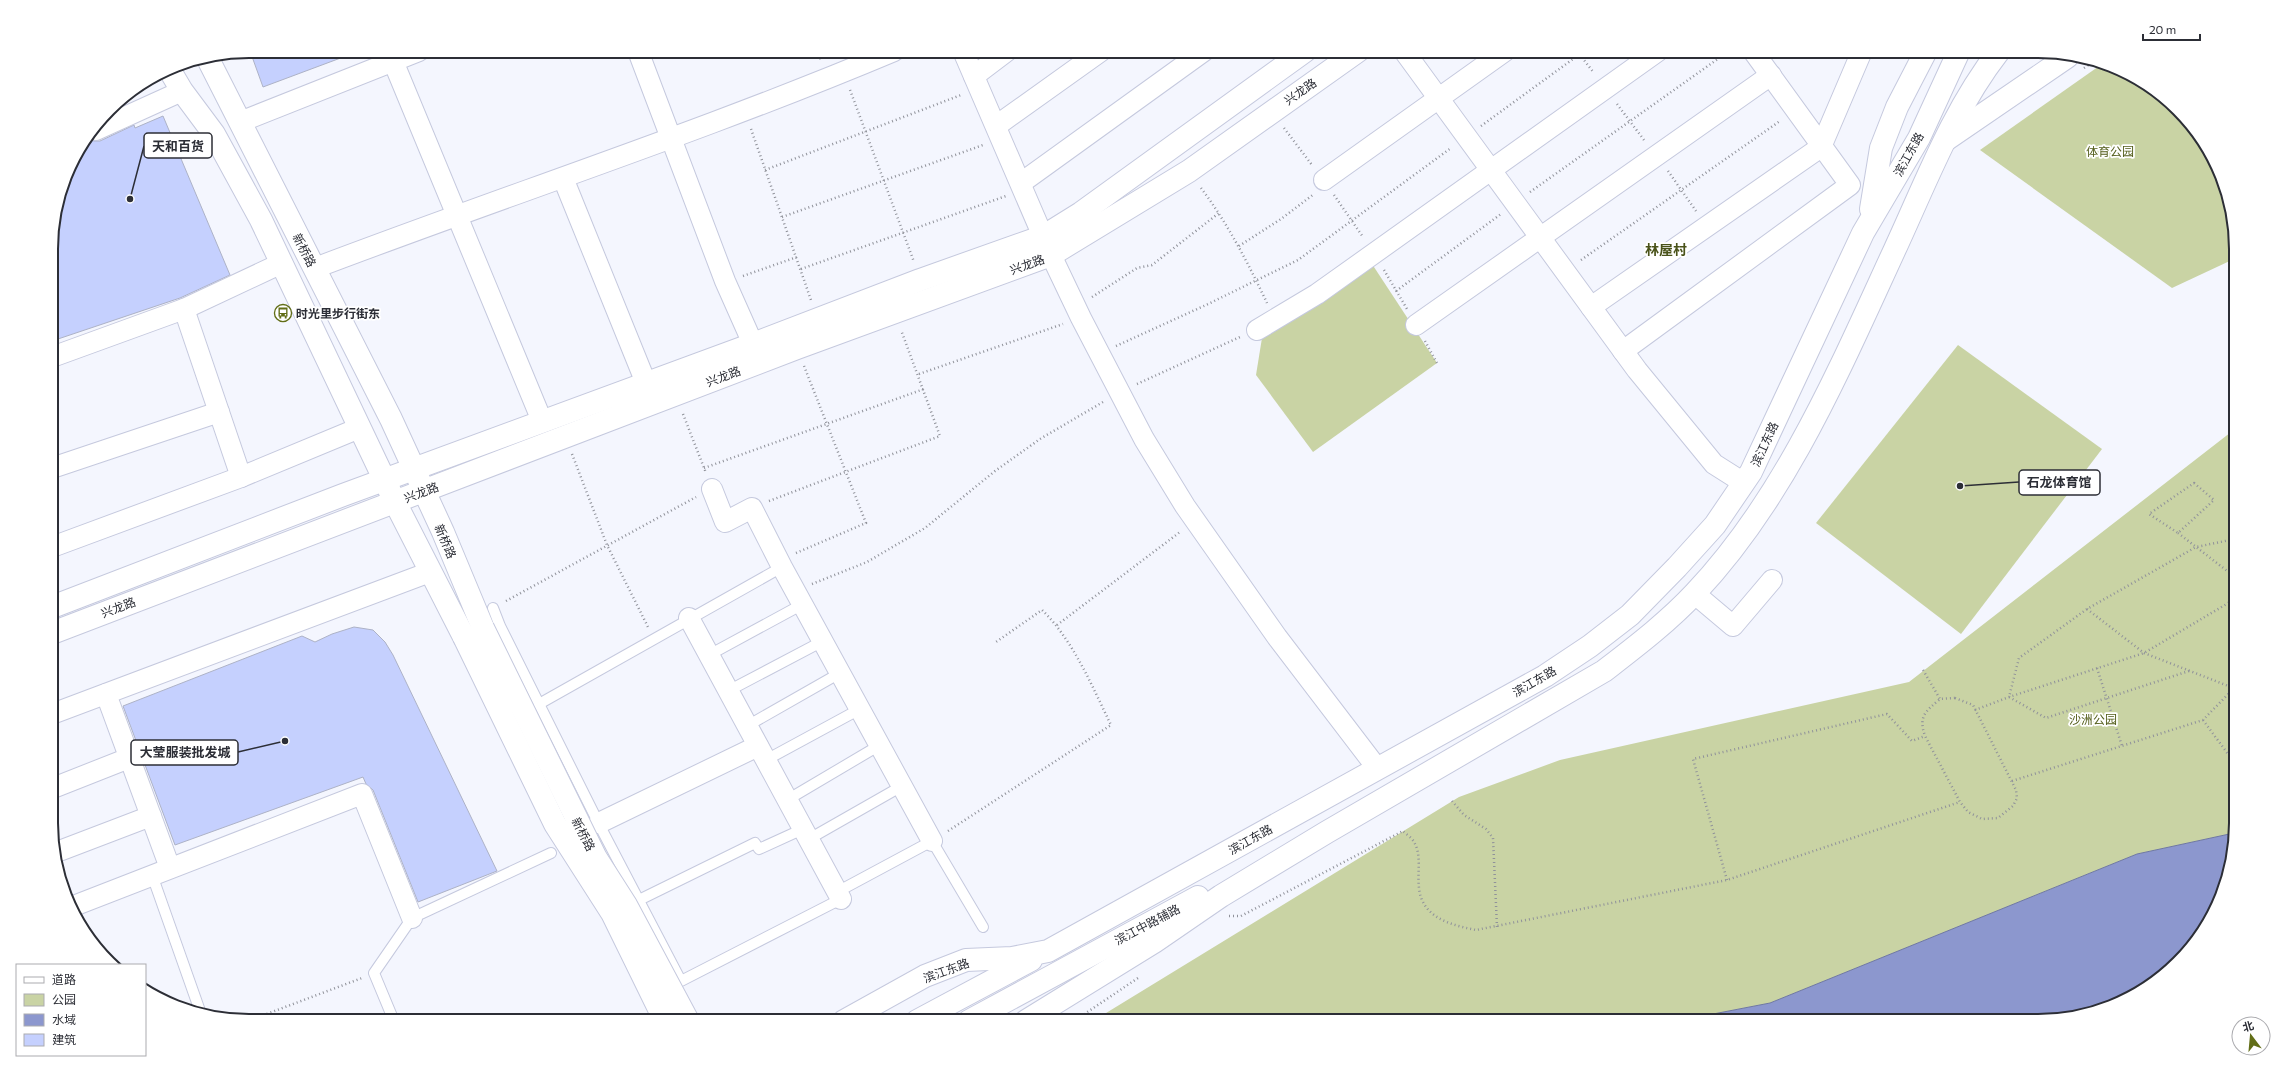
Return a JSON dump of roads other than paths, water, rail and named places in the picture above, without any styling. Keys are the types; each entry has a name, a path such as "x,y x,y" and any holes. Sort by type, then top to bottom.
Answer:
{"main road":[{"name":"兴龙路","path":"58,605 414,469 753,344 920,280 1048,246 1081,213 1295,58"},
{"name":"兴龙路","path":"58,631 797,348 894,313 1048,246 1189,171 1348,58"},
{"path":"1863,233 1876,189 1877,169 1881,148 1897,106 1922,58"},
{"name":"滨江东路","path":"857,1014 925,976 966,960 1012,958 1048,951 1545,676 1590,646 1630,615 1678,567 1715,525 1744,483 1771,430 1863,233 1919,138 1956,58"},
{"path":"1037,1014 1154,942 1221,896 1327,832 1604,671 1644,640 1695,594 1737,544 1773,493 1843,362 1945,141 1968,98 1994,58"},
{"path":"1945,141 2063,60"},
{"name":"新桥路","path":"210,63 391,419 424,491 473,632 555,824 612,913 662,1014"},
{"name":"新桥路","path":"172,75 182,91 214,134 282,263 395,502 430,572 473,632 596,858 626,906 684,1014"},
{"path":"1877,169 1880,185 1886,193 1906,197 1923,187"},
{"name":"滨江中路辅路","path":"983,1014 1200,896 1327,832"},
{"path":"930,1014 1048,951"}],"street":[{"path":"240,122 401,58"},
{"path":"641,58 672,137 725,282 753,344"},
{"path":"314,268 457,214 563,178 744,110 876,58"},
{"path":"966,58 1078,312 1144,439 1195,521 1277,637 1377,768"},
{"path":"976,82 1000,58"},
{"path":"999,132 1092,58"},
{"path":"1023,186 1195,58"},
{"path":"1409,58 1623,351 1714,464 1744,483"},
{"path":"1325,182 1495,58"},
{"path":"1257,330 1317,294 1648,58"},
{"path":"1623,351 1850,185 1821,147 1758,58"},
{"path":"1591,307 1821,147 1859,58"},
{"path":"393,61 542,422"},
{"path":"1416,325 1771,76"},
{"path":"102,127 182,91"},
{"path":"563,178 646,383"},
{"path":"58,355 184,309 282,263"},
{"path":"184,309 241,477"},
{"path":"58,466 219,412"},
{"path":"58,545 241,477 352,431"},
{"path":"712,489 725,522 752,508 780,564 932,841"},
{"path":"58,712 430,572"},
{"path":"1695,594 1733,626 1772,580"},
{"path":"689,618 839,895"},
{"path":"106,694 151,816 161,872"},
{"path":"599,823 762,753"},
{"path":"58,786 129,758"},
{"path":"77,905 362,794 412,918"},
{"path":"60,851 151,816"}],"lane":[{"path":"539,704 780,564"},
{"path":"709,655 799,598"},
{"path":"494,608 539,704 681,981 839,895 932,841 983,927"},
{"path":"728,691 823,641"},
{"path":"747,726 840,673"},
{"path":"762,753 860,709"},
{"path":"788,800 880,746"},
{"path":"639,900 755,842 759,849 806,834 902,786"},
{"path":"391,1014 374,973 412,918 550,853"},
{"path":"161,872 199,1007"}],"water":[{"path":"2229,834 2219,884 2197,929 2182,949 2164,967 2144,982 2099,1004 2050,1014 1713,1014 1770,1003 2137,854"}],"place":[{"name":"天和百货","path":"130,199"},
{"name":"时光里步行街东","path":"283,313"},
{"name":"石龙体育馆","path":"1960,486"},
{"name":"大莹服装批发城","path":"285,741"}],"district":[{"name":"林屋村","path":"1666,249"}],"park label":[{"name":"体育公园","path":"2110,151"},
{"name":"沙洲公园","path":"2093,719"}]}
